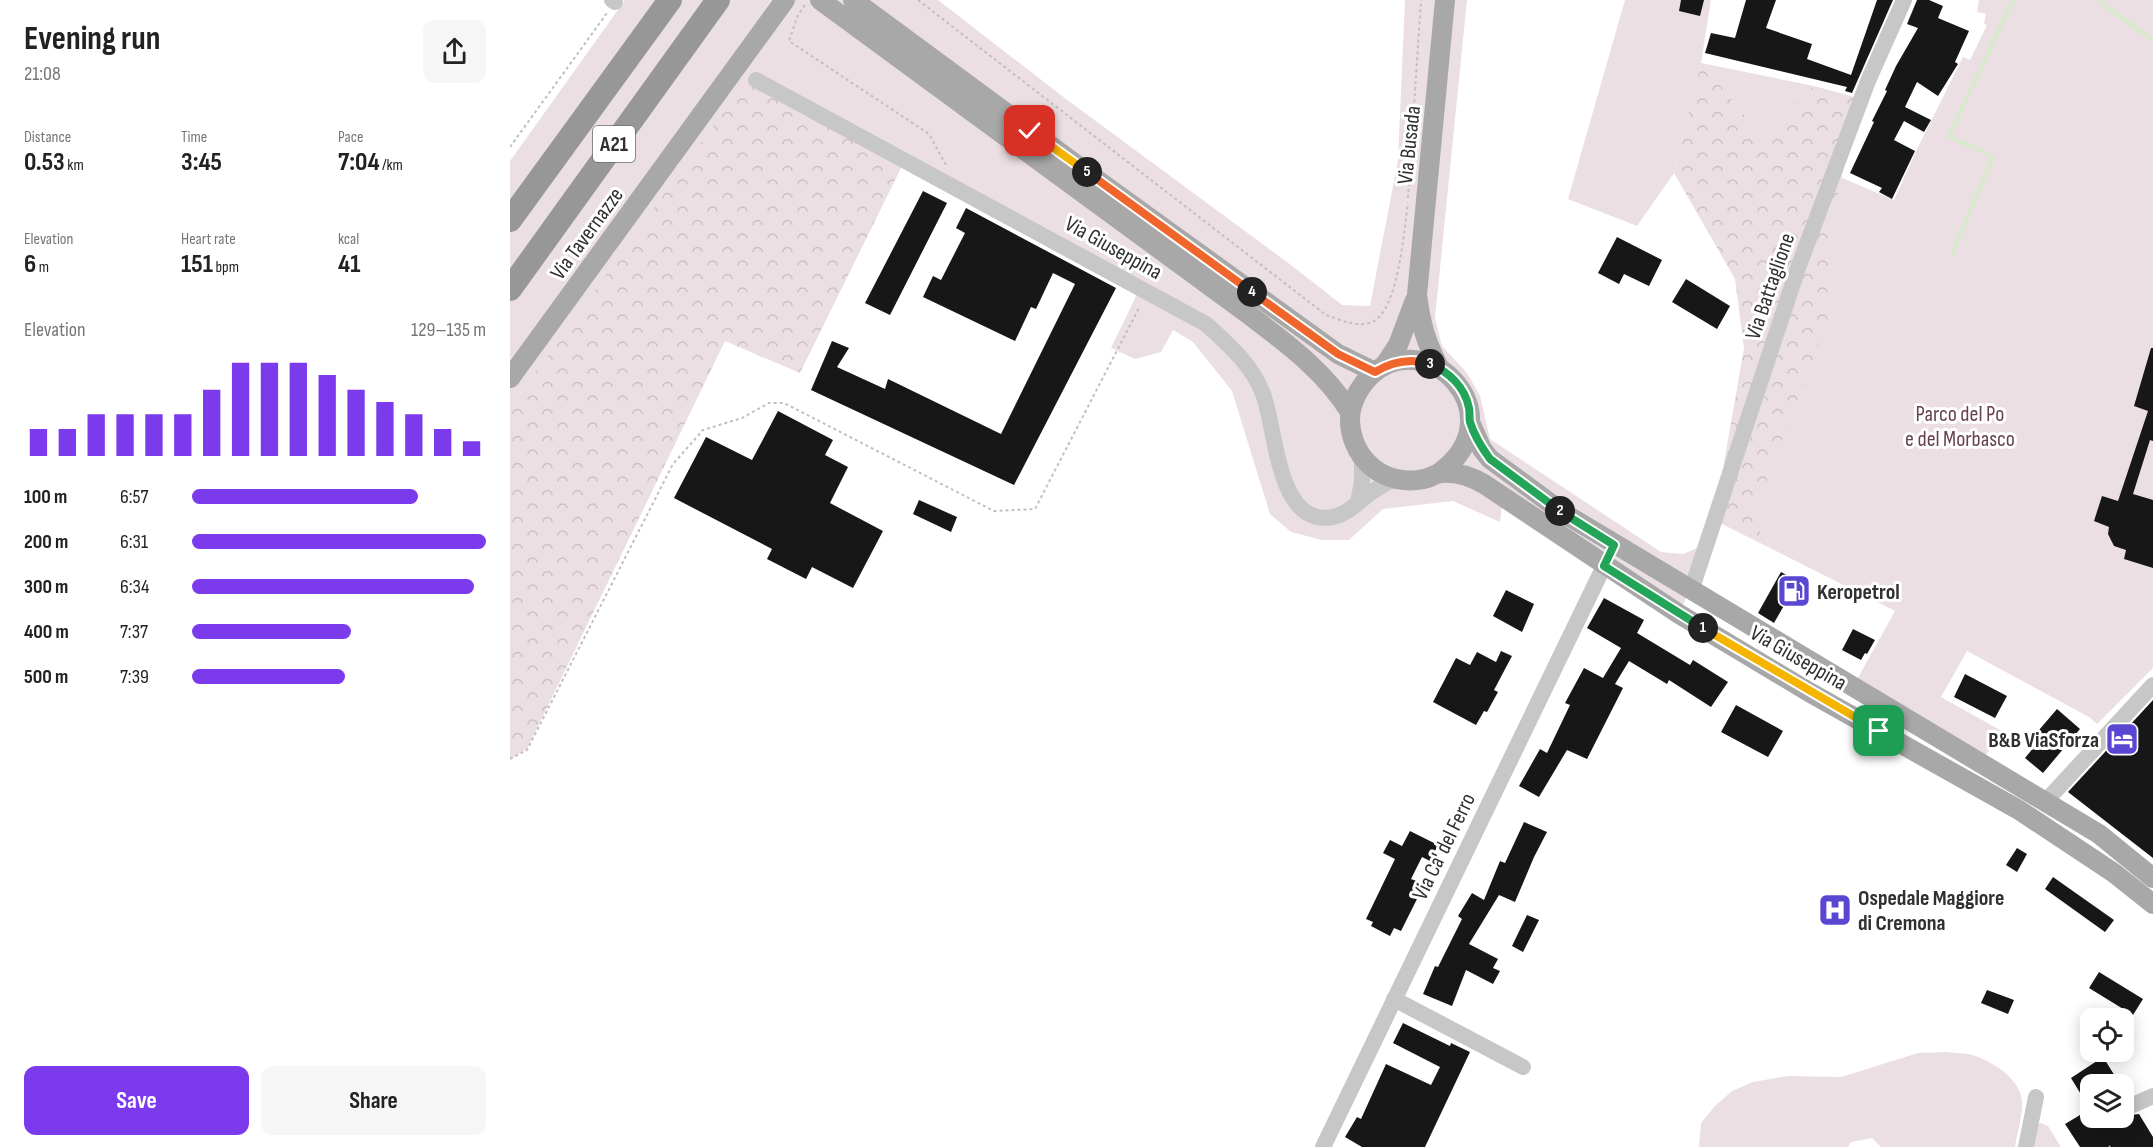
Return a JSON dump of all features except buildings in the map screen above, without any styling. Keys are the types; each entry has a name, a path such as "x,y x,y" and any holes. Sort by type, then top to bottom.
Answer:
{"highway":[{"name":"A21","path":"510,220 670,0"},
{"name":"A21","path":"510,289 718,0"}],"main road":[{"name":"Via Tavernazze","path":"510,378 785,0"},
{"name":"Via Giuseppina","path":"820,0 849,5 1089,174 1338,354 1380,369"},
{"name":"Via Busada","path":"1440,369 1428,347 1421,325 1417,295 1445,0"},
{"name":"Via Giuseppina","path":"849,5 1293,349 1337,391 1350,412"},
{"name":"Via Busada","path":"1380,369 1398,345 1417,295"},
{"path":"1412,360 1440,369 1453,378 1463,391 1468,406 1470,422 1468,438 1462,452 1452,464 1439,473 1418,480 1395,479 1371,467 1362,457 1352,436 1350,412 1355,396 1363,383 1380,369 1398,362 1412,360"},
{"name":"Via Giuseppina","path":"1470,422 1482,448 1490,459 1565,514 2099,834 2153,878"},
{"name":"Via Giuseppina","path":"1439,473 1460,475 1484,484 1679,614 1809,692 2019,810 2114,873 2153,904"},
{"path":"1604,566 1614,545"},
{"path":"1679,614 1691,591"}],"street":[{"name":"Via Battaglione","path":"1691,591 1798,268 1866,87 1904,0"},
{"name":"Via Giuseppina","path":"756,80 1206,324 1235,350 1252,371 1264,395 1287,489 1299,508 1309,514 1334,517 1395,479"},
{"path":"1358,502 1362,482 1362,457"},
{"name":"Via Ca' del Ferro","path":"1323,1147 1604,566"},
{"path":"2045,802 2153,685"},
{"path":"1394,999 1522,1067"},
{"path":"2026,1147 2036,1096"},
{"path":"2134,1106 2153,1096"}],"path":[{"path":"808,0 798,15 789,41 929,134 961,192"},
{"path":"918,0 1326,315 1354,324 1370,323 1380,318 1394,290 1408,203 1421,0"},
{"path":"510,147 614,1"},
{"path":"510,759 527,750 672,465 703,430 742,418 769,403 784,404 994,511 1035,509 1147,293"}],"green space":[{"path":"625,0 938,0 1066,99 1342,305 1370,306 1398,160 1405,0 1467,0 1435,318 1442,346 1467,373 1480,396 1490,439 1661,552 1683,554 1705,545 1680,614 1503,497 1500,522 1453,501 1383,509 1349,540 1322,540 1291,532 1270,514 1232,391 1193,342 1173,330 1161,352 1135,359 1111,348 1139,290 749,79 510,408 510,161"},
{"path":"1625,0 1711,0 1701,63 1814,86 1762,136 1701,64 1674,173 1637,226 1568,199"},
{"name":"Parco del Po e del Morbasco","path":"1979,0 2153,0 2153,668 2097,724 2089,717 1967,651 1941,697 2000,730 1986,755 1856,681 1895,611 1772,549 1767,542 1724,519 1840,177 1894,200 1963,57 1970,60 1987,25 1984,24 1986,14 1977,12"},
{"path":"1701,63 1762,136 1814,86 1859,98 1831,225 1830,314 1752,520 1772,549 1714,520 1744,348 1735,279 1674,173"},
{"path":"748,78 903,164 800,373 725,341 527,749 510,759 510,408"},
{"path":"1918,1053 1969,1054 1986,1060 2003,1071 2016,1084 2022,1106 2015,1147 1881,1147 1872,1138 1851,1142 1848,1147 1699,1147 1701,1123 1715,1106 1732,1091 1753,1082 1788,1076 1841,1077"},
{"path":"2041,1123 2048,1126 2061,1147 2031,1147 2037,1125"}],"waterway":[{"path":"1952,254 1993,157 1949,136 2013,0"},
{"path":"2100,0 2153,40"}],"place":[{"name":"Keropetrol","path":"1794,591"},
{"name":"B&B ViaSforza","path":"2122,739"},
{"name":"Ospedale Maggiore di Cremona","path":"1835,910"}],"route":[{"path":"1030,131 1338,354 1375,372 1384,366 1412,360 1427,363 1453,378 1463,391 1470,422 1482,448 1490,459 1565,514 1614,545 1604,566 1762,664 1879,731"}]}
